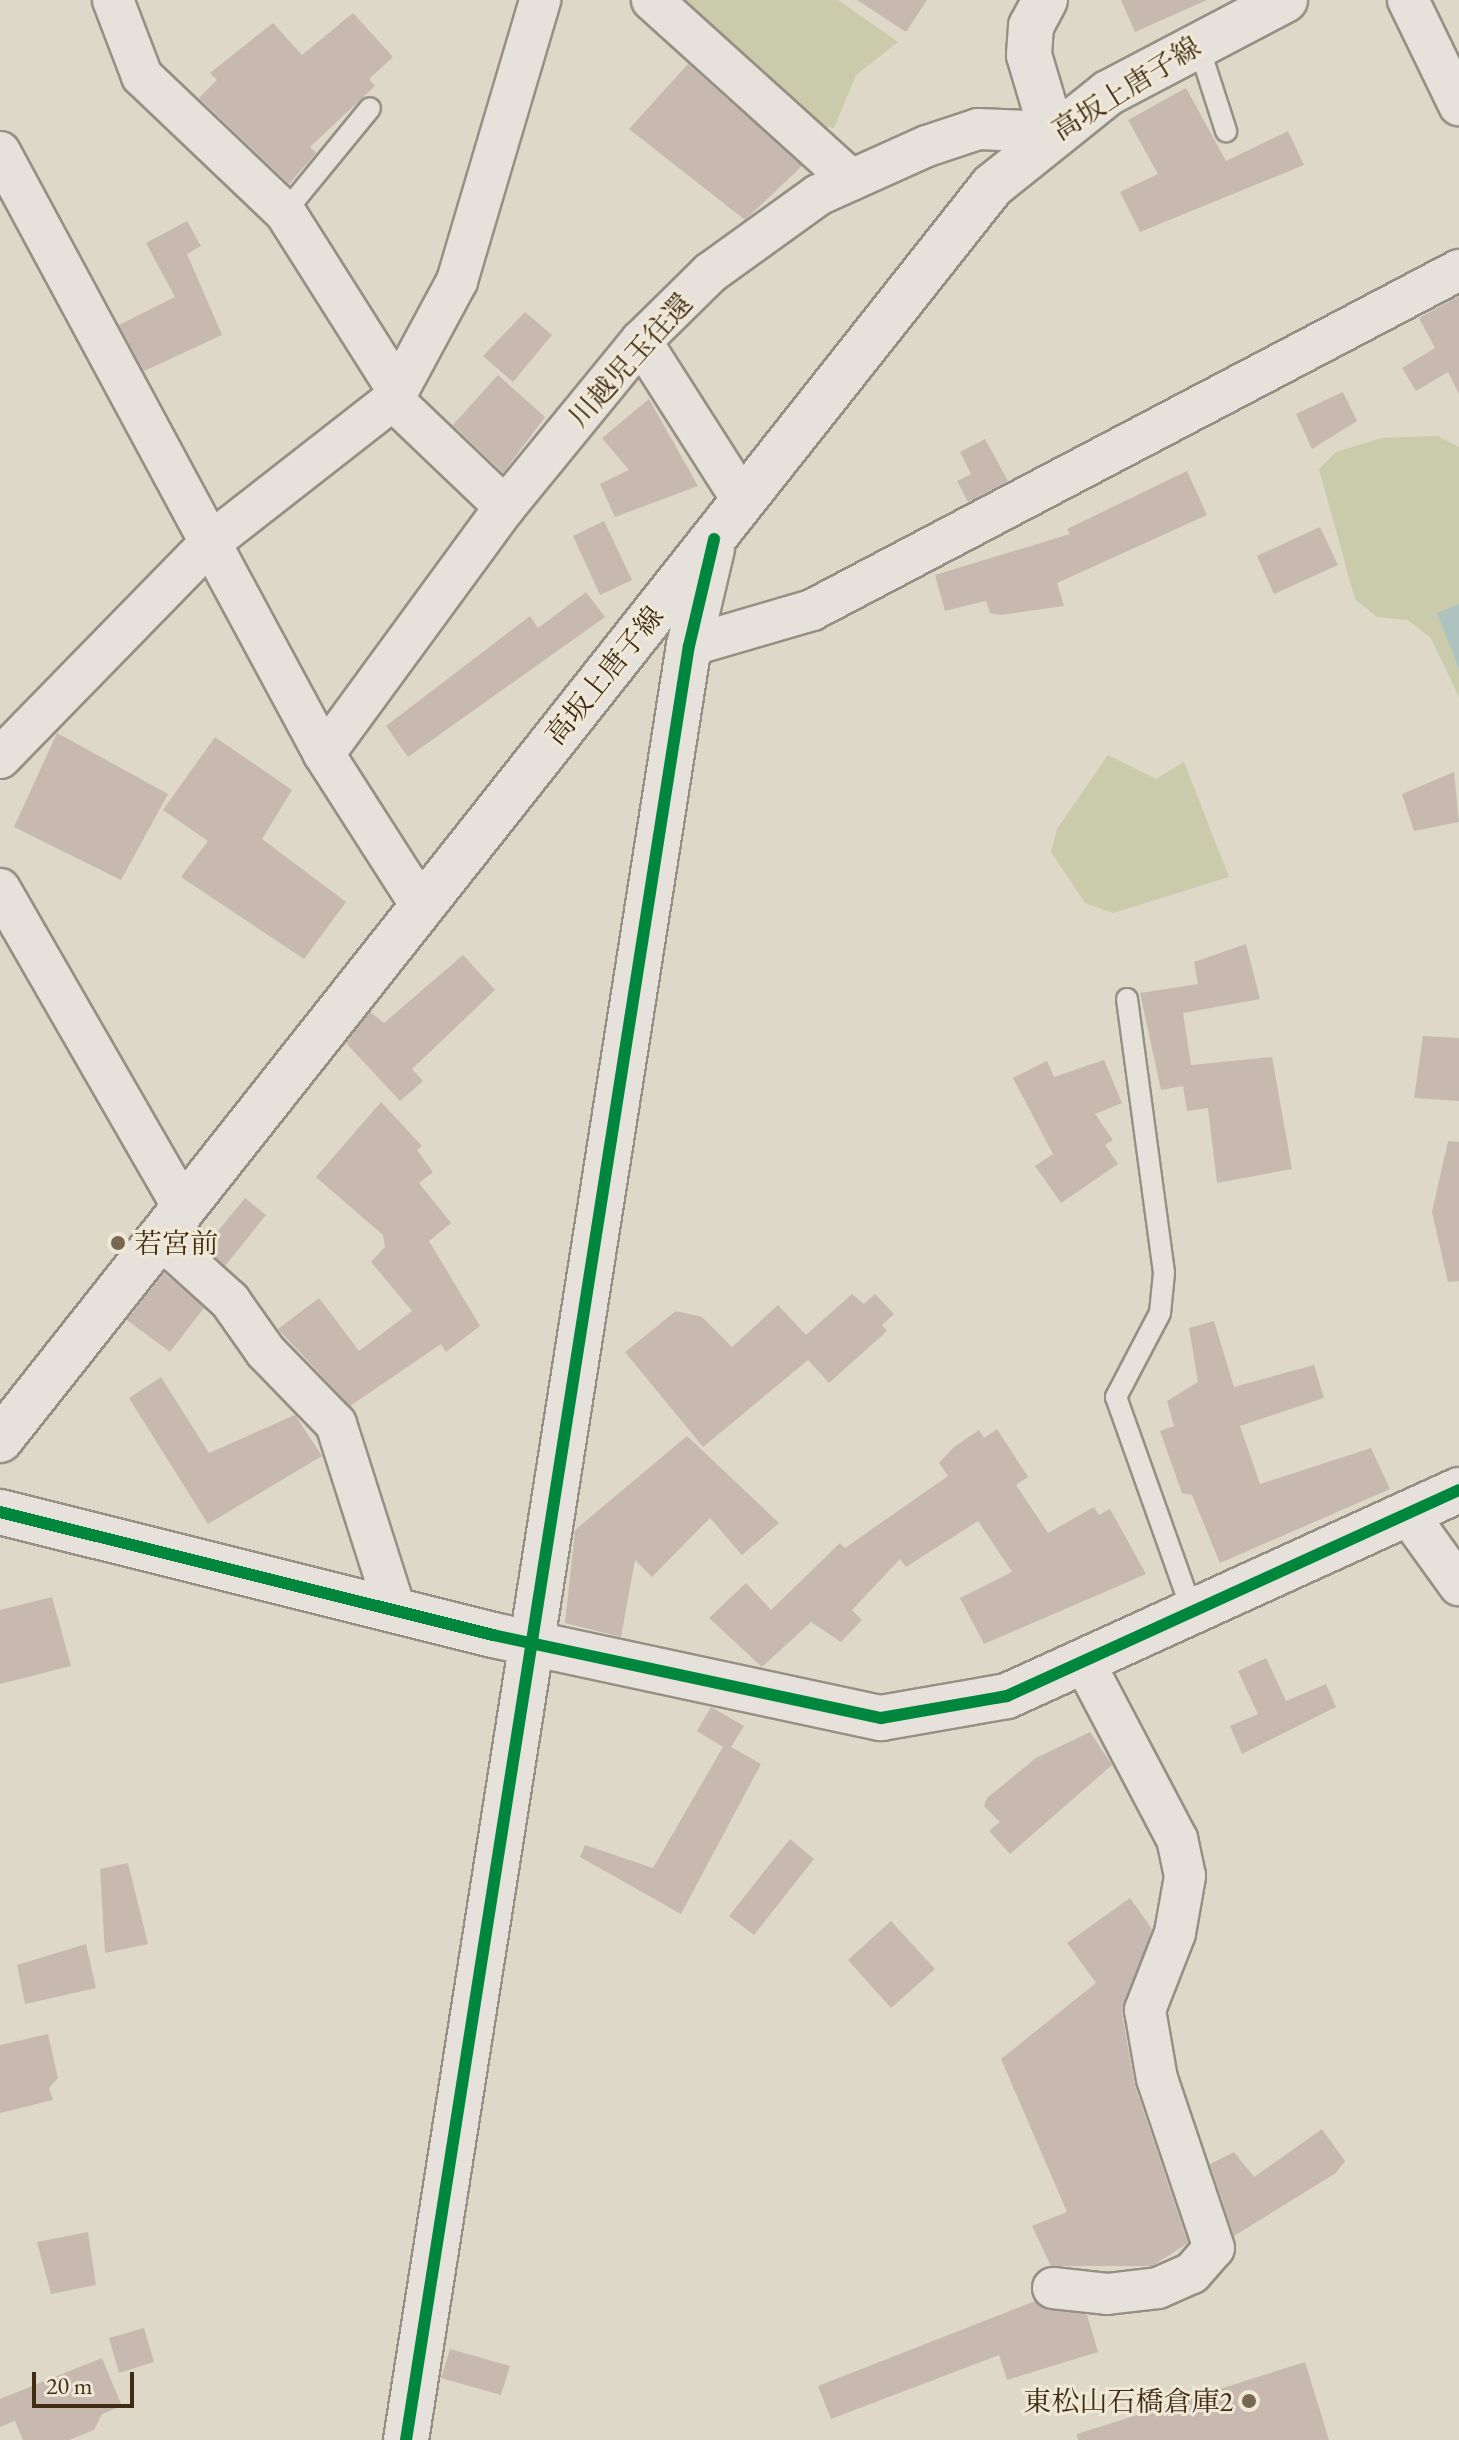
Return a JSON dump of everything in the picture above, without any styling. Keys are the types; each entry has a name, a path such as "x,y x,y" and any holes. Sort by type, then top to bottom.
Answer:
{"street":[{"path":"113,0 124,46 159,100 285,212 395,395 505,507"},
{"path":"0,758 211,542 395,395 457,281 540,0"},
{"path":"652,0 851,180"},
{"name":"高坂上唐子線","path":"0,1440 420,904 714,539 938,248 1052,132 1197,41 1285,0"},
{"path":"1408,0 1459,105"},
{"path":"1037,3 1029,55 1052,132"},
{"name":"川越児玉往還","path":"324,754 505,507 641,341 752,241 851,180 978,129 1052,132"},
{"path":"0,152 324,754 420,904"},
{"path":"689,646 812,610 1459,270"},
{"path":"641,341 743,501"},
{"path":"406,2440 689,646 714,539"},
{"path":"0,889 171,1222 266,1352 336,1424 396,1612"},
{"path":"0,1512 532,1644 881,1718 1007,1696 1191,1608 1459,1490"},
{"path":"1407,1513 1459,1585"},
{"path":"1053,2288 1107,2294 1158,2288 1192,2273 1214,2248 1157,2079 1145,2010 1175,1933 1185,1876 1177,1839 1083,1660"}],"lane":[{"path":"1197,41 1226,131"},
{"path":"285,212 370,108"},
{"path":"1127,999 1164,1273 1160,1313 1116,1397 1191,1608"}],"green space":[{"path":"669,0 838,0 898,42 856,75 834,128 814,125"},
{"path":"1437,436 1459,447 1459,697 1431,638 1408,620 1377,617 1355,599 1319,469 1336,452 1382,438"},
{"path":"1108,755 1156,779 1184,762 1229,877 1113,913 1085,903 1051,852 1057,829"}],"shaded area":[{"path":"1459,604 1459,669 1437,613"}],"building":[{"path":"857,0 927,0 906,32"},
{"path":"1121,0 1207,0 1135,32"},
{"path":"353,13 393,57 369,79 375,86 310,147 316,153 289,184 199,98 217,80 210,73 273,23 302,55"},
{"path":"688,64 802,166 745,220 629,129"},
{"path":"1186,88 1226,161 1288,131 1304,165 1140,232 1120,192 1158,174 1128,120"},
{"path":"187,221 201,246 187,254 222,335 144,371 119,325 175,297 146,243"},
{"path":"1459,296 1459,394 1448,372 1416,391 1402,368 1435,348 1419,318"},
{"path":"525,312 552,335 513,382 483,356"},
{"path":"498,375 545,417 503,473 453,425"},
{"path":"1343,392 1357,421 1312,449 1296,414"},
{"path":"649,399 698,486 615,517 600,484 629,470 602,438"},
{"path":"985,439 1008,481 968,502 957,481 971,474 960,452"},
{"path":"1187,471 1207,515 1057,583 1064,606 1000,615 990,613 986,601 945,611 935,575 1070,534 1067,529"},
{"path":"604,521 632,580 600,595 573,536"},
{"path":"1320,527 1338,565 1274,594 1257,556"},
{"path":"586,592 605,617 408,757 386,726 530,616 538,628"},
{"path":"57,733 168,794 121,880 14,827"},
{"path":"215,737 292,790 262,839 346,902 304,959 181,877 208,841 163,810"},
{"path":"1454,772 1459,822 1414,831 1402,794"},
{"path":"1246,944 1260,999 1183,1013 1191,1065 1272,1057 1292,1169 1217,1183 1208,1108 1187,1111 1183,1086 1161,1090 1140,993 1198,984 1194,962"},
{"path":"463,955 495,990 412,1069 423,1081 400,1101 346,1043 370,1012 384,1023"},
{"path":"1423,1036 1459,1038 1459,1101 1414,1098"},
{"path":"1104,1060 1122,1103 1095,1114 1113,1140 1105,1145 1118,1164 1061,1203 1035,1166 1053,1154 1013,1078 1047,1061 1054,1077"},
{"path":"381,1102 422,1146 417,1150 433,1172 419,1183 451,1223 429,1241 480,1326 446,1352 441,1344 350,1406 278,1329 319,1298 359,1351 412,1311 371,1262 385,1247 383,1235 316,1177"},
{"path":"1448,1141 1459,1142 1459,1281 1448,1282 1432,1212"},
{"path":"245,1198 266,1215 225,1266 205,1247"},
{"path":"164,1273 204,1308 170,1352 127,1320"},
{"path":"852,1294 864,1304 875,1294 894,1314 882,1325 887,1331 829,1383 808,1360 703,1447 625,1352 676,1311 702,1317 732,1347 778,1305 806,1335"},
{"path":"1214,1321 1234,1387 1314,1365 1324,1398 1240,1426 1260,1484 1371,1448 1390,1489 1220,1563 1192,1495 1182,1493 1160,1431 1174,1426 1167,1401 1198,1382 1189,1328"},
{"path":"161,1377 209,1453 295,1415 322,1456 208,1524 129,1398"},
{"path":"997,1429 1028,1477 1016,1485 1048,1533 1094,1507 1099,1515 1110,1509 1146,1574 984,1644 960,1598 1012,1572 978,1521 906,1567 900,1559 852,1610 862,1620 841,1642 811,1622 762,1667 709,1618 746,1583 771,1610 840,1543 845,1548 948,1476 939,1463 954,1447 979,1430 984,1438"},
{"path":"687,1436 779,1523 742,1555 710,1518 652,1577 635,1560 621,1637 565,1623 575,1530"},
{"path":"52,1597 71,1666 0,1684 0,1610"},
{"path":"1266,1658 1286,1701 1326,1684 1336,1707 1242,1754 1230,1726 1258,1714 1238,1671"},
{"path":"711,1707 744,1726 731,1747 761,1764 681,1914 580,1857 585,1845 653,1868 723,1747 697,1731"},
{"path":"1090,1732 1112,1765 1010,1854 989,1831 1000,1822 984,1806 987,1798 1036,1758"},
{"path":"790,1839 814,1859 754,1935 729,1916"},
{"path":"128,1863 148,1944 105,1953 100,1869"},
{"path":"1130,1898 1152,1929 1122,2014 1135,2086 1188,2243 1152,2266 1051,2266 1032,2226 1067,2212 1001,2059 1096,1983 1067,1943"},
{"path":"891,1921 935,1969 891,2008 848,1960"},
{"path":"86,1944 96,1988 25,2004 17,1965"},
{"path":"48,2034 58,2078 49,2088 53,2100 0,2113 0,2045"},
{"path":"1322,2129 1345,2161 1336,2173 1234,2236 1210,2164 1234,2152 1254,2177"},
{"path":"88,2232 96,2285 51,2294 37,2242"},
{"path":"1035,2301 1087,2315 1098,2352 1007,2380 999,2355 831,2419 818,2386"},
{"path":"144,2328 154,2362 119,2373 109,2338"},
{"path":"450,2349 510,2366 501,2395 441,2378"},
{"path":"102,2358 122,2406 102,2414 94,2430 69,2440 23,2440 15,2421 0,2427 0,2399"},
{"name":"東松山石橋倉庫2","path":"1305,2362 1329,2440 1078,2440 1077,2434"}],"cycle path":[{"path":"406,2440 689,646 714,539"},
{"path":"0,1512 493,1635 881,1718 1007,1696 1459,1490"}],"place":[{"name":"若宮前","path":"118,1243"},
{"name":"東松山石橋倉庫2","path":"1249,2401"}]}
